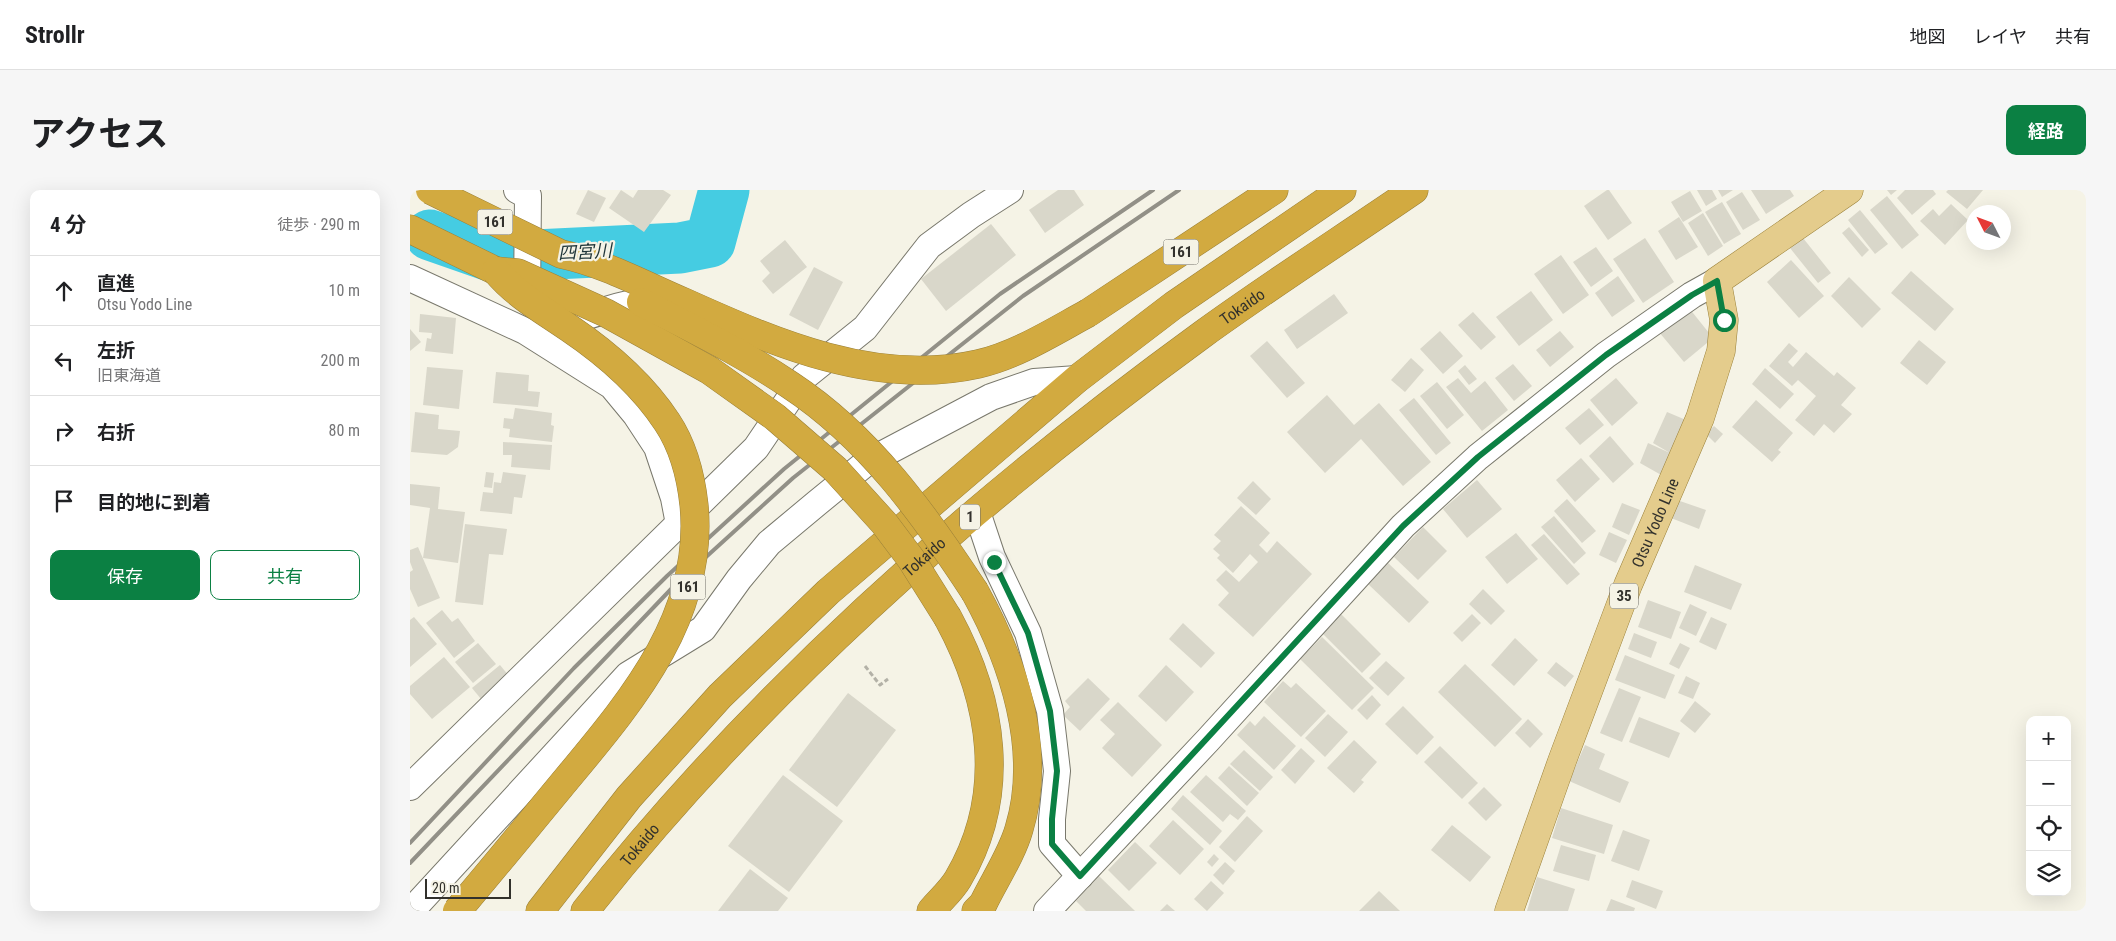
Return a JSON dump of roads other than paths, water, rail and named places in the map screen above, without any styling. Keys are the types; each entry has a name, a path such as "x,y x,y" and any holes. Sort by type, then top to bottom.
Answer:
{"highway":[{"name":"161","path":"430,190 561,254 585,259 717,317 812,353 849,363 887,368 951,368 979,364 1019,349 1088,314 1274,190"},
{"name":"1","path":"540,911 629,797 720,696 828,592 1077,379 1174,305 1342,190"},
{"name":"Tokaido","path":"585,911 622,864 730,744 881,595 977,512 1106,407 1205,333 1414,190"},
{"name":"161","path":"410,229 496,271 518,273 606,313 709,370 775,417 835,469 884,523 911,559 965,649 982,703 989,740 989,777 985,815 973,848 957,880 931,911"},
{"name":"161","path":"561,254 577,268 755,363 792,386 822,409 857,439 903,490 930,525 975,592 995,628 1011,674 1024,727 1027,763 1025,801 1019,830 983,904 976,911"},
{"name":"161","path":"457,911 638,689 666,643 682,607 691,576 697,533 691,477 668,422 638,385 601,352 511,289 496,271"},
{"path":"606,911 622,864"}],"main road":[{"path":"1717,281 1849,190"},
{"name":"Otsu Yodo Line","path":"1509,911 1562,761 1628,585 1700,418 1722,351 1724,320 1717,281"}],"street":[{"path":"517,190 528,196 529,334"},
{"path":"410,787 756,448 804,377 865,328 929,246 1010,190"},
{"path":"410,278 529,334 612,386 636,415 657,448 674,498 679,524"},
{"path":"1047,911 1403,526 1478,457 1606,355 1692,295 1717,281"},
{"path":"529,334 623,304 665,297 707,302 806,340 837,349"},
{"path":"411,911 628,674 703,629 739,579 769,543 866,463 991,397 1034,382 1077,379"},
{"path":"977,512 992,557 1028,633 1050,711 1057,771 1052,819 1052,844 1080,876"}],"waterway":[{"name":"四宮川","path":"430,235 493,257 680,248 710,242 724,190"}],"railway":[{"path":"410,843 574,668 667,576 784,469 1000,294 1153,190"},
{"path":"410,863 673,587 793,478 1023,296 1179,190"}]}
